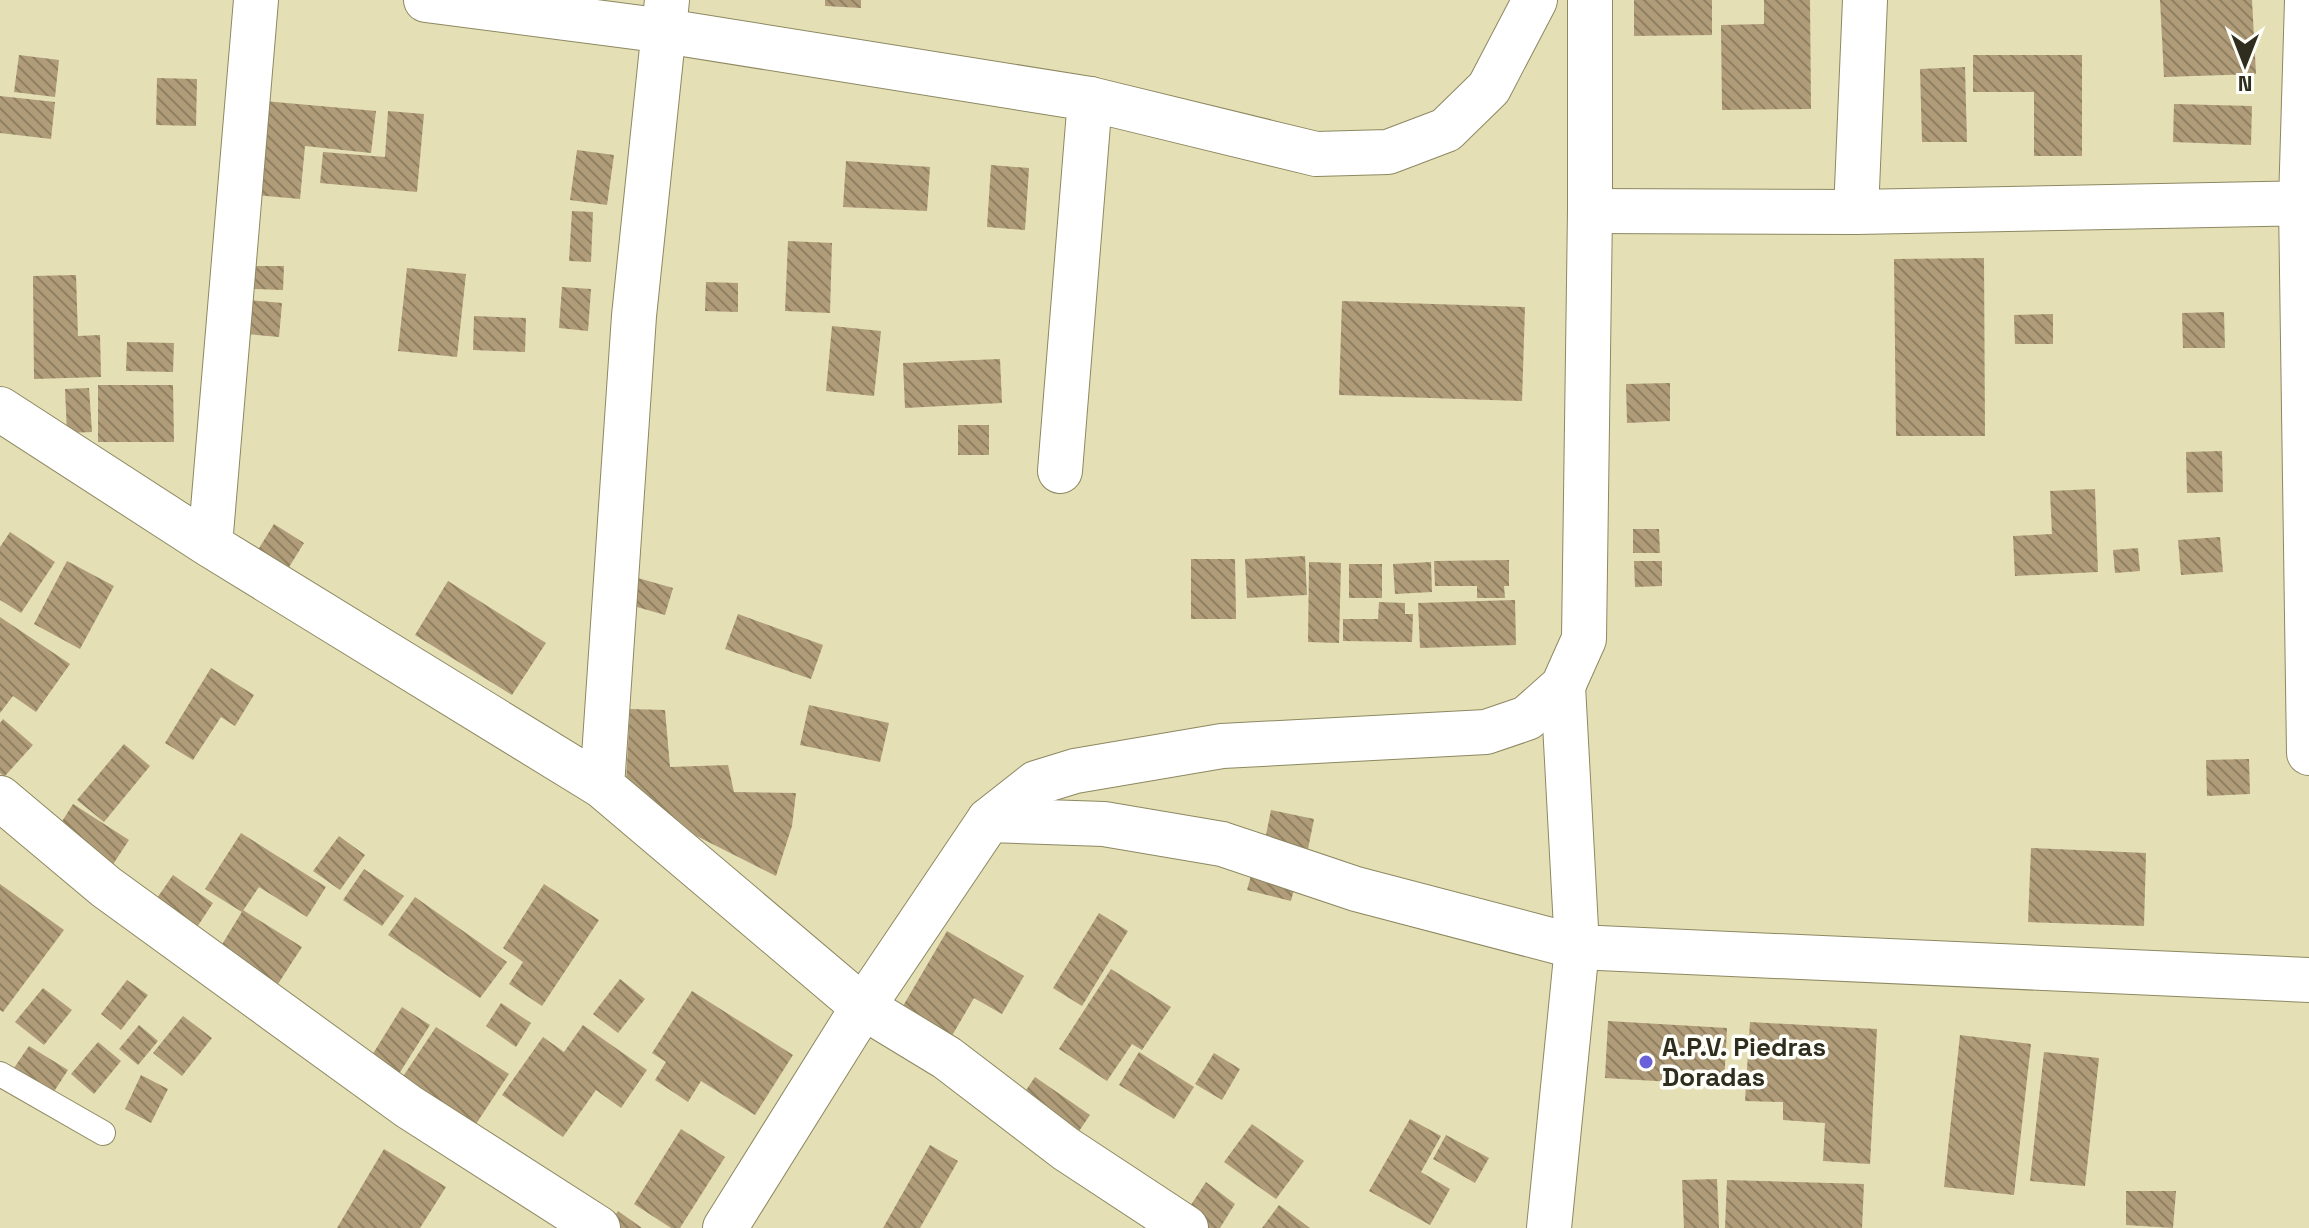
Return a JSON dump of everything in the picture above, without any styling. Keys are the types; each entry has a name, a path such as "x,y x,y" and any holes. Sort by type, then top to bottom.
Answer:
{"street":[{"path":"210,545 256,0"},
{"path":"426,0 666,15 1090,99 1316,154 1388,152 1446,130 1489,88 1535,0"},
{"path":"725,1228 863,1007 989,820 1036,783 1075,771 1222,746 1486,732 1527,718 1563,686 1584,639 1590,0"},
{"path":"1856,212 1865,0"},
{"path":"2307,0 2305,203 2309,753"},
{"path":"602,786 634,316 666,15"},
{"path":"1060,471 1090,99"},
{"path":"1590,211 1856,212 2305,203"},
{"path":"0,409 210,545 602,786 863,1007 947,1058 1066,1149 1186,1228"},
{"path":"1549,1228 1577,947 1563,686"},
{"path":"0,798 106,887 397,1098 598,1228"},
{"path":"989,820 1104,824 1222,844 1356,889 1577,947 2309,980"}],"lane":[{"path":"0,1074 103,1133"}],"building":[{"path":"825,0 861,0 861,8 825,6"},
{"path":"1634,0 1712,0 1712,35 1634,36"},
{"path":"1764,0 1810,0 1811,109 1722,110 1721,25 1764,24"},
{"path":"2160,0 2252,0 2256,74 2164,77"},
{"path":"19,55 59,60 55,97 14,92"},
{"path":"1973,55 2082,55 2082,156 2034,156 2034,92 1973,92"},
{"path":"1965,67 1967,142 1922,142 1920,69"},
{"path":"157,78 197,79 196,126 156,125"},
{"path":"0,96 55,102 51,139 0,133"},
{"path":"264,101 376,111 371,153 305,146 300,199 255,195"},
{"path":"2174,104 2252,106 2251,145 2173,142"},
{"path":"388,111 424,114 417,192 320,183 323,152 385,157"},
{"path":"577,150 614,155 607,205 570,200"},
{"path":"846,161 930,167 927,211 843,207"},
{"path":"991,165 1029,168 1025,230 987,227"},
{"path":"572,211 593,212 591,262 569,261"},
{"path":"788,241 832,243 830,313 785,311"},
{"path":"1984,258 1985,436 1896,436 1894,259"},
{"path":"251,266 284,266 283,290 251,289"},
{"path":"407,268 466,274 457,357 398,351"},
{"path":"76,275 78,336 100,335 101,377 34,379 33,276"},
{"path":"706,282 738,283 738,312 705,311"},
{"path":"562,287 591,289 588,331 559,328"},
{"path":"250,300 282,303 279,337 247,334"},
{"path":"1342,301 1525,307 1522,401 1339,395"},
{"path":"2224,312 2225,348 2183,348 2182,313"},
{"path":"2053,314 2053,344 2015,344 2014,315"},
{"path":"474,316 526,318 525,352 473,350"},
{"path":"832,326 881,331 874,396 826,391"},
{"path":"127,342 174,343 173,372 126,371"},
{"path":"1000,359 1002,403 905,408 903,363"},
{"path":"1670,383 1670,421 1627,423 1626,384"},
{"path":"98,385 173,385 174,442 98,442"},
{"path":"89,388 92,432 67,433 65,389"},
{"path":"958,425 989,425 989,455 958,455"},
{"path":"2222,451 2223,492 2187,493 2186,452"},
{"path":"2095,489 2098,572 2015,576 2013,536 2052,534 2050,491"},
{"path":"274,524 304,543 281,580 251,561"},
{"path":"1633,529 1659,529 1660,553 1633,553"},
{"path":"10,532 55,562 21,613 0,600 0,547"},
{"path":"2220,537 2223,572 2181,575 2178,540"},
{"path":"2138,548 2140,571 2115,573 2113,550"},
{"path":"1305,556 1307,595 1247,598 1245,559"},
{"path":"1191,559 1235,559 1236,619 1191,619"},
{"path":"1509,560 1509,586 1504,586 1505,598 1477,598 1477,586 1435,586 1434,561"},
{"path":"67,561 114,586 80,649 34,624"},
{"path":"1634,561 1662,561 1662,586 1635,587"},
{"path":"1309,562 1341,563 1339,643 1308,642"},
{"path":"1431,562 1432,592 1395,594 1393,564"},
{"path":"1349,564 1382,564 1382,598 1349,598"},
{"path":"638,578 673,588 665,615 630,605"},
{"path":"448,581 546,643 512,695 415,635"},
{"path":"1515,600 1516,645 1420,648 1418,603"},
{"path":"1379,602 1405,603 1405,614 1413,614 1412,642 1343,641 1343,619 1378,619"},
{"path":"738,614 823,645 811,679 725,649"},
{"path":"0,617 70,664 36,712 13,696 0,713"},
{"path":"211,668 254,695 235,726 221,717 193,760 165,743"},
{"path":"809,705 889,723 880,762 800,745"},
{"path":"630,709 665,710 670,767 728,765 734,792 796,793 792,826 776,876 625,800"},
{"path":"3,719 33,745 4,777 0,773 0,723"},
{"path":"124,744 150,766 104,822 77,800"},
{"path":"2249,759 2250,794 2207,796 2206,760"},
{"path":"73,804 129,840 110,869 54,834"},
{"path":"1271,810 1314,819 1308,849 1265,840"},
{"path":"241,833 326,887 307,917 259,887 242,912 205,889"},
{"path":"339,836 365,855 340,890 313,871"},
{"path":"2031,848 2146,853 2144,926 2028,922"},
{"path":"1255,861 1298,873 1291,901 1247,890"},
{"path":"364,869 404,896 382,926 343,900"},
{"path":"173,875 213,903 189,939 148,911"},
{"path":"0,884 64,930 3,1012 0,1010"},
{"path":"544,884 599,920 542,1006 509,984 523,962 503,948"},
{"path":"415,897 507,962 480,998 388,935"},
{"path":"243,910 302,947 276,987 218,951"},
{"path":"1099,913 1128,931 1082,1006 1053,988"},
{"path":"947,931 1024,976 1002,1014 974,998 943,1051 893,1023"},
{"path":"1111,969 1171,1007 1142,1050 1132,1044 1107,1081 1059,1049"},
{"path":"620,979 645,999 618,1033 593,1014"},
{"path":"127,980 148,995 121,1030 101,1014"},
{"path":"43,988 72,1010 44,1045 15,1022"},
{"path":"692,991 793,1055 755,1115 701,1081 688,1102 655,1080 666,1062 652,1053"},
{"path":"501,1003 531,1023 516,1047 486,1026"},
{"path":"402,1007 430,1025 397,1077 369,1060"},
{"path":"183,1016 212,1038 182,1076 153,1053"},
{"path":"1608,1021 1727,1028 1724,1085 1605,1078"},
{"path":"1750,1022 1877,1029 1870,1164 1823,1161 1825,1123 1783,1120 1783,1102 1745,1101"},
{"path":"139,1025 158,1041 138,1065 119,1049"},
{"path":"583,1025 647,1070 621,1108 596,1090 563,1137 502,1095 543,1037 564,1052"},
{"path":"436,1027 509,1074 472,1130 398,1084"},
{"path":"1960,1035 2031,1044 2014,1195 1944,1187"},
{"path":"98,1042 121,1061 94,1094 71,1074"},
{"path":"29,1046 68,1070 53,1093 14,1068"},
{"path":"1139,1052 1194,1087 1174,1119 1119,1085"},
{"path":"2044,1052 2099,1058 2085,1186 2030,1181"},
{"path":"1214,1053 1240,1069 1222,1100 1195,1084"},
{"path":"141,1075 168,1089 151,1123 125,1109"},
{"path":"1035,1077 1090,1115 1073,1140 1018,1102"},
{"path":"1410,1119 1441,1136 1421,1172 1450,1189 1430,1225 1369,1191"},
{"path":"1252,1124 1304,1161 1276,1199 1224,1162"},
{"path":"681,1129 725,1157 680,1228 671,1228 634,1204"},
{"path":"1446,1135 1489,1158 1475,1183 1433,1159"},
{"path":"930,1145 958,1161 920,1228 883,1228"},
{"path":"384,1149 446,1187 420,1228 337,1228"},
{"path":"1717,1179 1719,1228 1684,1228 1682,1180"},
{"path":"1727,1180 1864,1184 1862,1228 1725,1228"},
{"path":"1206,1182 1235,1204 1220,1228 1193,1228 1181,1220"},
{"path":"2126,1191 2176,1191 2173,1228 2126,1225"},
{"path":"1279,1205 1310,1228 1262,1228"},
{"path":"618,1211 642,1228 607,1228"}],"place":[{"name":"A.P.V. Piedras Doradas","path":"1646,1062"}]}
